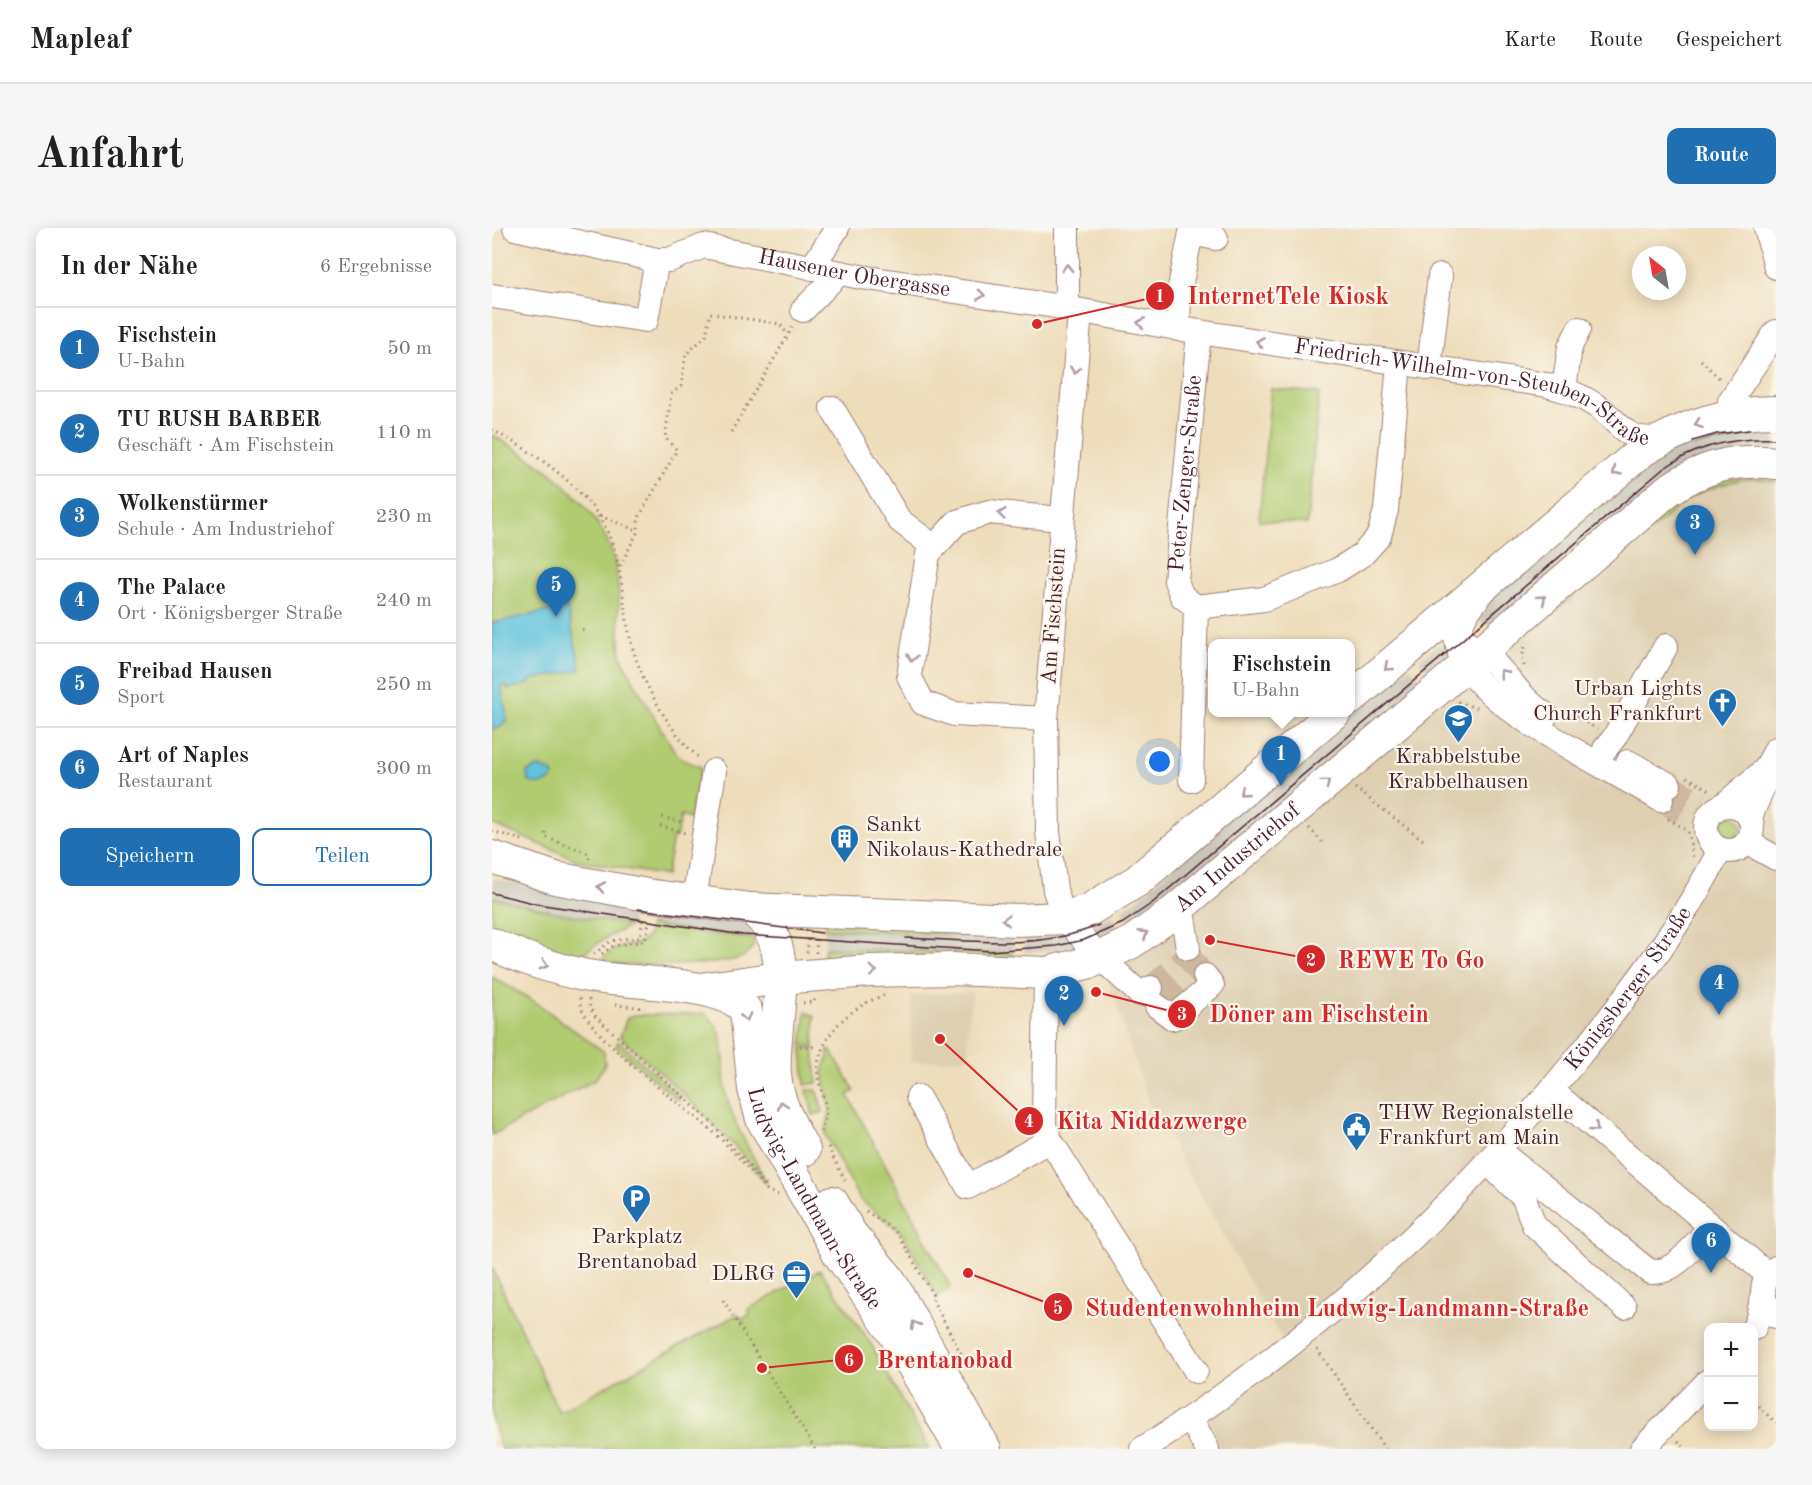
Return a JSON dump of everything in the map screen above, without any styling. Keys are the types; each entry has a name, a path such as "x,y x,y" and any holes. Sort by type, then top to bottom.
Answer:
{"main road":[{"name":"Friedrich-Wilhelm-von-Steuben-Straße","path":"1663,438 1733,407 1776,412"},
{"path":"1355,695 1617,471 1663,438"},
{"name":"Am Industriehof","path":"780,978 870,971 952,969 1046,973 1101,958 1149,932 1468,651 1509,627 1667,490 1689,476 1730,462 1752,460 1776,463"},
{"name":"Am Industriehof","path":"751,909 1017,920 1064,918 1103,902 1137,881 1329,717"},
{"path":"493,840 555,878"},
{"path":"492,871 555,878 751,909"},
{"name":"Ludwig-Landmann-Straße","path":"751,909 766,921 774,942 780,978 775,1075 784,1112 842,1220 889,1280 985,1449"},
{"path":"650,983 736,968 763,954 774,942"},
{"name":"Ludwig-Landmann-Straße","path":"492,944 515,955 584,975 700,989 733,998 746,1011 754,1089 762,1119 839,1254 900,1342 961,1449"},
{"name":"Ludwig-Landmann-Straße","path":"700,989 780,978"}],"street":[{"name":"Hausener Obergasse","path":"515,228 657,260 669,260 707,237 812,268 1189,331"},
{"path":"812,268 837,228"},
{"name":"Am Fischstein","path":"1064,918 1055,890 1048,832 1046,719 1073,310 1067,228"},
{"path":"1766,228 1776,267"},
{"name":"Peter-Zenger-Straße","path":"1196,607 1182,596 1176,581 1189,331 1179,292 1191,233 1216,238"},
{"path":"492,296 656,322 657,260"},
{"path":"803,310 839,273"},
{"path":"1429,368 1440,276"},
{"path":"1564,389 1570,347 1579,329"},
{"name":"Friedrich-Wilhelm-von-Steuben-Straße","path":"1189,331 1564,389 1597,406 1634,438 1663,438"},
{"path":"1733,407 1776,332"},
{"path":"1191,780 1196,607 1264,599 1338,570 1363,554 1379,536 1386,510 1399,363"},
{"path":"832,408 899,520 934,547"},
{"path":"1046,719 954,714 923,703 909,676 928,554 957,522 989,512 1061,519"},
{"path":"1420,640 1468,651 1539,711 1605,749 1665,793 1515,712 1477,681 1468,651 1465,615 1493,578"},
{"path":"1465,615 1466,626 1482,635 1509,627"},
{"path":"1605,749 1614,738 1666,646"},
{"path":"1708,812 1771,759"},
{"path":"1708,812 1709,841 1720,850 1734,850 1747,842 1752,827 1750,817 1765,782 1771,759"},
{"path":"694,901 714,771"},
{"path":"1708,812 1736,805 1750,817"},
{"path":"1747,842 1776,858"},
{"name":"Königsberger Straße","path":"1142,1449 1191,1419 1305,1332 1390,1259 1493,1157 1551,1090 1641,978 1696,897 1720,850"},
{"path":"1181,905 1188,948"},
{"path":"1064,918 1101,958 1153,998 1173,1018 1212,985 1205,976"},
{"path":"1046,973 1043,1119 1050,1140 1197,1371"},
{"path":"1551,1090 1769,1279"},
{"path":"918,1097 968,1187 1050,1140"},
{"path":"1493,1157 1650,1272 1660,1273 1673,1266 1710,1226"},
{"path":"1493,1157 1524,1198 1534,1225 1624,1307"},
{"path":"1769,1279 1765,1303 1776,1316"},
{"path":"1756,1323 1769,1279"},
{"path":"1758,1335 1776,1324"},
{"path":"1642,1449 1704,1385"},
{"path":"1191,1419 1207,1449"}],"path":[{"path":"731,432 803,310"},
{"path":"620,566 638,531 638,519 677,450 665,438 671,394 681,386 686,354 706,336 710,313 780,324 788,335"},
{"path":"1701,360 1724,383 1733,407"},
{"path":"492,430 532,454 565,479 599,516 612,542 620,566 629,632 635,656 664,715 689,749 714,771"},
{"path":"599,516 638,531"},
{"path":"582,630 587,629"},
{"path":"1352,786 1423,840"},
{"path":"662,817 704,832"},
{"path":"1306,825 1322,842"},
{"path":"660,826 704,832"},
{"path":"546,833 545,837 587,853 593,866"},
{"path":"587,959 611,941 640,937 644,910"},
{"path":"597,957 612,946 643,941 648,925"},
{"path":"807,963 809,932"},
{"path":"816,963 818,933"},
{"path":"816,1131 821,1134 826,1112 818,1064 829,1037 850,1012 867,1001 891,994"},
{"path":"580,998 579,1005 590,1024 634,1066 713,1131 768,1191 785,1198 769,1188 742,1155 682,1094 596,1017 588,1000"},
{"path":"804,1012 806,1003"},
{"path":"800,1056 801,1038"},
{"path":"799,1046 816,1047"},
{"path":"826,1143 850,1190"},
{"path":"861,1207 895,1231 934,1297 933,1301"},
{"path":"723,1300 815,1449"},
{"path":"1305,1332 1385,1449"},
{"path":"1758,1406 1776,1423"}],"shaded area":[{"path":"1776,427 1776,446 1773,450 1756,448 1489,625 1473,620 1475,611 1667,451 1721,430"},
{"path":"1776,476 1776,1324 1758,1335 1758,1323 1704,1323 1704,1385 1642,1449 1207,1449 1191,1419 1286,1346 1148,1102 1101,958 1702,485"},
{"path":"1446,646 1458,656 1442,669 1438,666 1430,673 1419,660 1435,647"},
{"path":"1410,667 1422,681 1383,714 1385,717 1132,926 1122,910 1140,897 1342,717 1355,717 1355,707"},
{"path":"492,879 633,905 631,925 563,914 492,897"},
{"path":"654,908 745,922 755,939 650,925"},
{"path":"1112,915 1121,931 1108,938 1085,929"},
{"path":"825,929 1014,936 1013,954 825,948"},
{"path":"1069,932 1078,948 1024,953 1025,936"},
{"path":"973,992 968,1021 969,1058 911,1062 911,995"}],"green space":[{"path":"1271,389 1319,393 1307,524 1259,520"},
{"path":"492,435 527,456 559,480 573,493 598,524 608,542 616,569 621,655 680,758 701,767 690,819 681,816 676,837 673,837 666,876 577,860 492,824"},
{"path":"1776,473 1776,482 1741,480 1706,490 1685,501 1534,629 1531,626 1662,513 1704,482"},
{"path":"1730,816 1738,819 1741,827 1738,835 1730,838 1722,835 1719,827 1722,819"},
{"path":"492,897 563,914 631,925 601,941 577,958 534,946 492,928"},
{"path":"826,922 1003,930 1003,936 825,929"},
{"path":"650,925 755,939 753,947 742,957 714,963 630,965 600,963 614,950 637,944 643,940 648,935"},
{"path":"825,948 1013,954 1013,962 823,964"},
{"path":"492,977 532,1000 604,1052 605,1065 595,1080 492,1135"},
{"path":"806,1012 815,1016 814,1046 802,1045"},
{"path":"706,1014 714,1022 722,1042 725,1087 730,1109 767,1184 697,1107 620,1037 627,1018 634,1015"},
{"path":"618,1041 681,1097 678,1100 616,1047"},
{"path":"802,1048 814,1048 817,1083 805,1085"},
{"path":"828,1050 832,1052 855,1091 848,1095 951,1288 937,1296 901,1232 860,1200 825,1134 830,1111 823,1071 828,1058"},
{"path":"807,1090 817,1090 823,1112 813,1115"},
{"path":"492,1267 559,1412 738,1314 742,1319 750,1314 748,1309 820,1270 868,1339 929,1449 501,1449 492,1422"}],"water":[{"path":"567,607 581,670 529,680 530,684 507,689 506,684 501,685 507,718 501,727 492,729 492,623"},
{"path":"539,767 554,775 545,783 535,784 528,780 527,772"}],"tunnel":[{"path":"1669,785 1700,804"},
{"path":"1661,800 1690,818"},
{"path":"1151,988 1189,955 1188,948"},
{"path":"1163,1003 1196,976 1198,968 1189,955"}],"tram line":[{"path":"1693,441 1717,434 1749,430"},
{"path":"492,893 537,904 743,935 990,951 1056,946 1084,940 1123,923 1151,904 1663,469 1689,454 1717,444 1746,439 1776,439"},
{"path":"638,909 822,933"},
{"path":"906,938 979,942 1028,941 1076,933 1099,925"}],"place":[{"name":"InternetTele Kiosk","path":"1037,324"},
{"name":"Wolkenstürmer","path":"1695,555"},
{"name":"Freibad Hausen","path":"556,617"},
{"name":"Urban Lights Church Frankfurt","path":"1723,728"},
{"name":"Krabbelstube Krabbelhausen","path":"1458,744"},
{"name":"Fischstein","path":"1281,786"},
{"name":"Sankt Nikolaus-Kathedrale","path":"845,864"},
{"name":"REWE To Go","path":"1210,940"},
{"name":"Döner am Fischstein","path":"1096,992"},
{"name":"The Palace","path":"1719,1015"},
{"name":"TU RUSH BARBER","path":"1064,1026"},
{"name":"Kita Niddazwerge","path":"940,1039"},
{"name":"THW Regionalstelle Frankfurt am Main","path":"1357,1152"},
{"name":"Parkplatz Brentanobad","path":"637,1224"},
{"name":"Studentenwohnheim Ludwig-Landmann-Straße","path":"968,1273"},
{"name":"Art of Naples","path":"1711,1273"},
{"name":"DLRG","path":"796,1300"},
{"name":"Brentanobad","path":"762,1368"}]}
